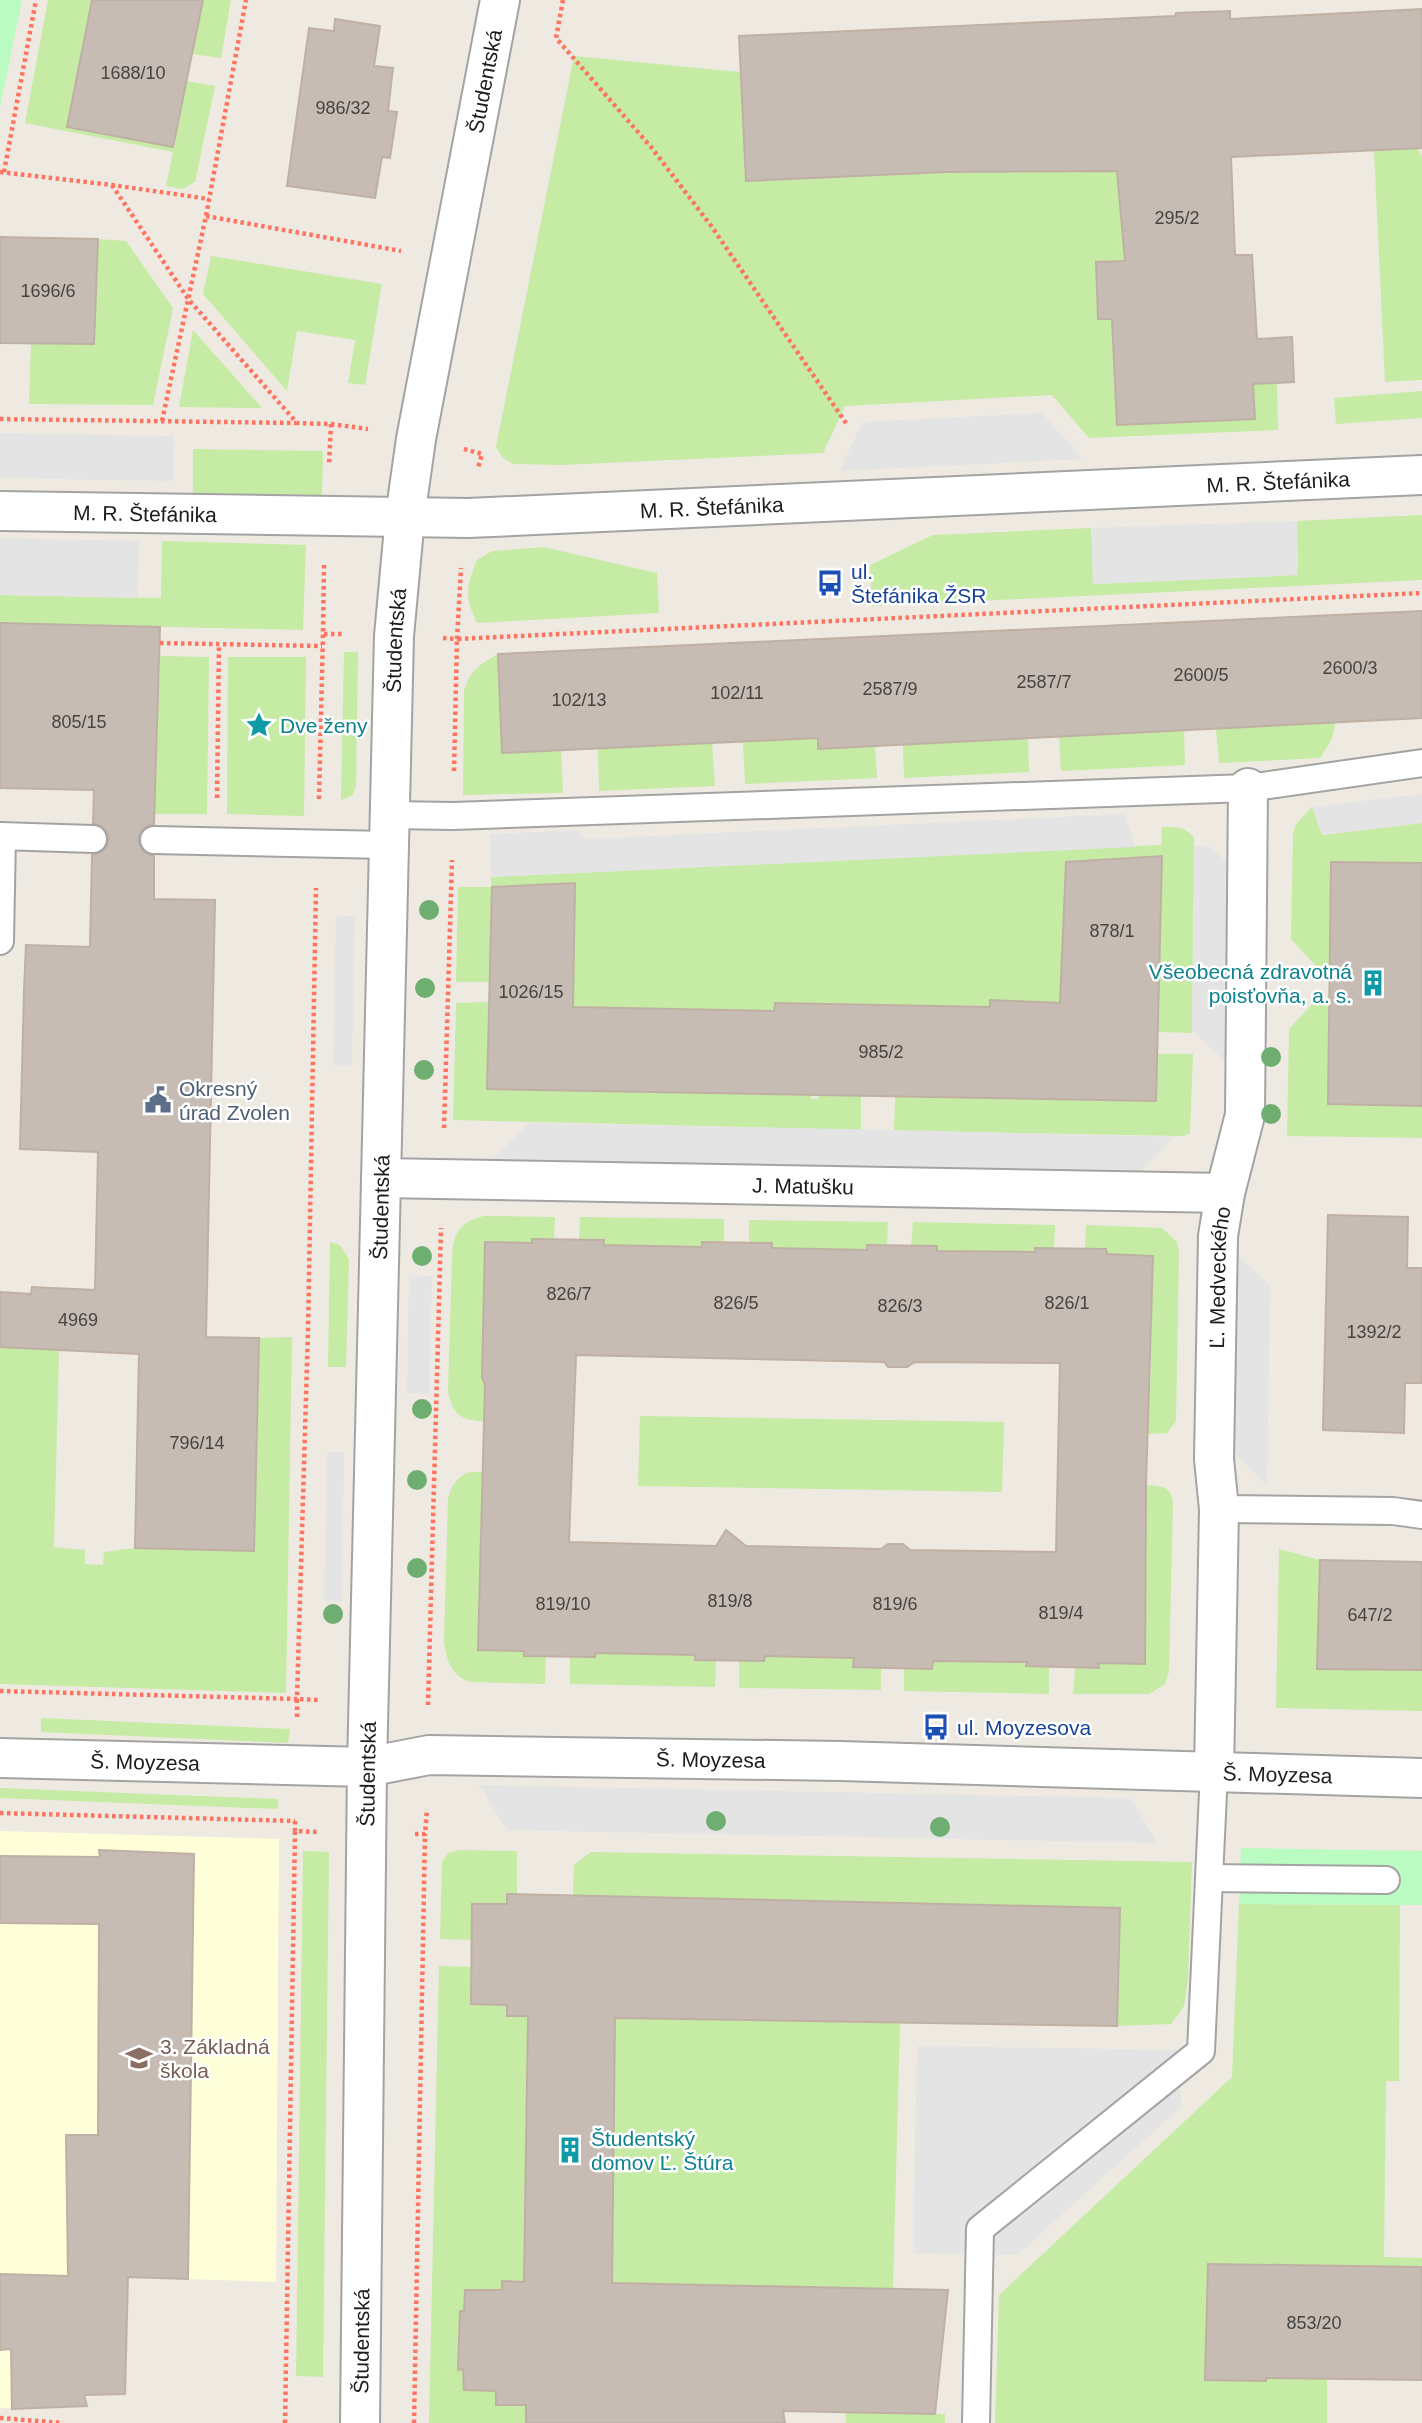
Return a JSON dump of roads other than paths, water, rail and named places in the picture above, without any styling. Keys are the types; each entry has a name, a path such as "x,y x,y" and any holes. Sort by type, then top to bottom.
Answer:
{"street":[{"name":"Študentská","path":"360,2423 367,1766 394,636 405,517 416,439 500,0"},
{"name":"M. R. Štefánika","path":"0,511 482,517 1422,475"},
{"name":"Ľ. Medveckého","path":"1214,1770 1219,1509 1214,1459 1218,1236 1225,1193 1245,1115 1248,788"},
{"name":"J. Matušku","path":"381,1178 1225,1193"},
{"name":"Š. Moyzesa","path":"0,1758 367,1766 429,1755 841,1761 1422,1778"}],"lane":[{"path":"154,840 317,844 453,816 1248,788 1422,763"},
{"path":"0,941 1,836 93,839"},
{"path":"1219,1509 1393,1511 1422,1515"},
{"path":"976,2423 980,2229 1200,2051 1214,1770"},
{"path":"1210,1878 1386,1881"}],"place":[{"name":"ul. Štefánika ŽSR","path":"830,583"},
{"name":"Dve ženy","path":"259,725"},
{"name":"Všeobecná zdravotná poisťovňa, a. s.","path":"1373,983"},
{"name":"Okresný úrad Zvolen","path":"158,1100"},
{"name":"ul. Moyzesova","path":"936,1727"},
{"name":"3. Základná škola","path":"139,2058"},
{"name":"Študentský domov Ľ. Štúra","path":"570,2150"}]}
